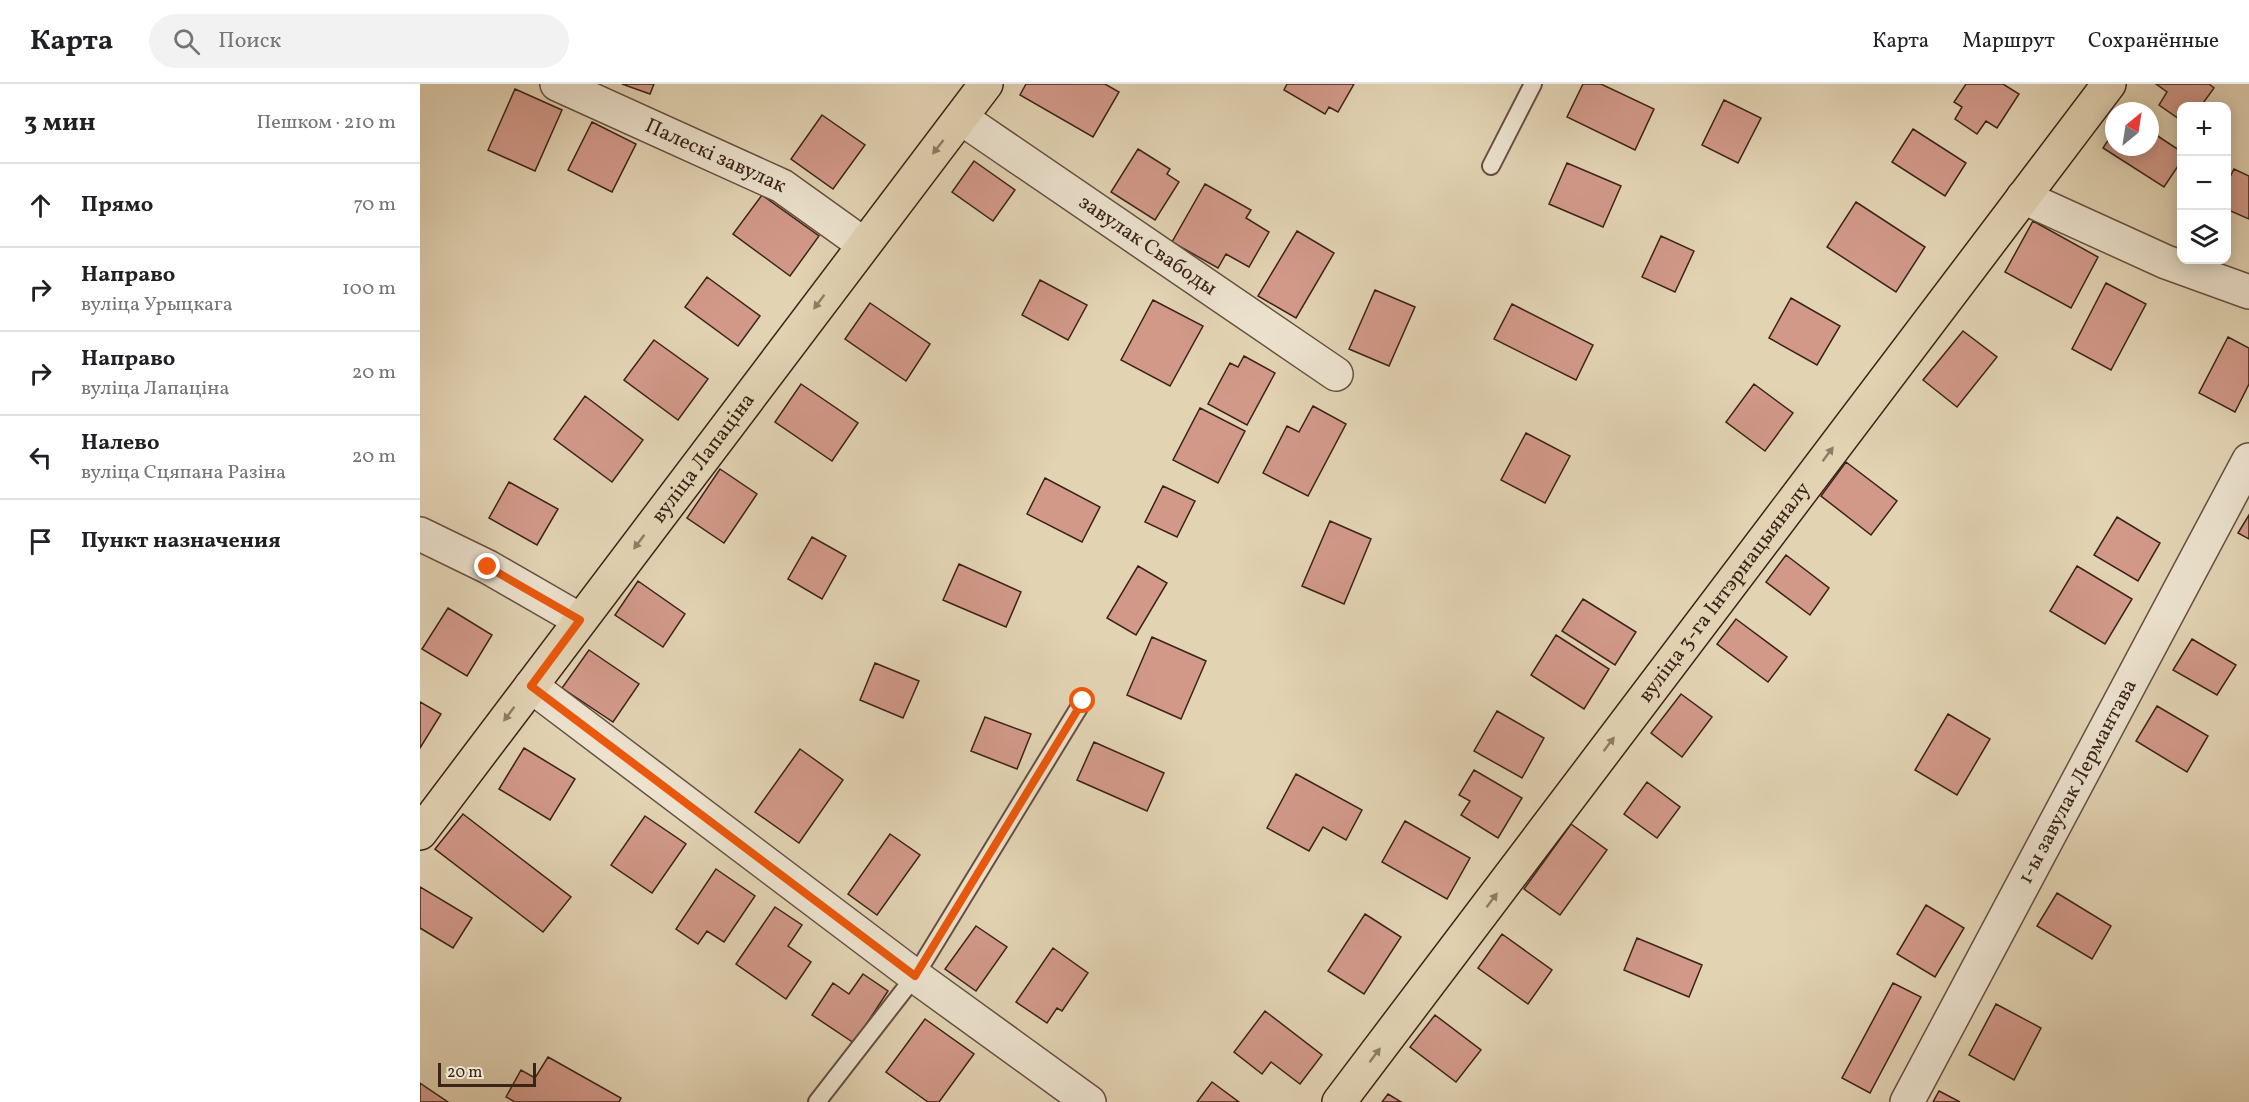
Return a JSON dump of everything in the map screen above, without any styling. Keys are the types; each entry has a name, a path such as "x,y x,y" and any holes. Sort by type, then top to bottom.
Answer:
{"main road":[{"name":"вуліца Лапаціна","path":"420,833 986,84"},
{"name":"вуліца 3-га Інтэрнацыяналу","path":"1339,1102 2109,84"}],"street":[{"name":"Палескі завулак","path":"557,84 782,186 863,244"},
{"name":"завулак Свабоды","path":"961,118 1336,374"},
{"path":"2023,197 2166,262 2249,292"},
{"name":"1-ы завулак Лермантава","path":"1907,1102 2249,460"},
{"path":"420,534 488,567 580,620"},
{"path":"531,686 915,976 1089,1102"}],"lane":[{"path":"1491,166 1533,84"},
{"path":"817,1102 915,976 1083,701"}],"building":[{"path":"622,84 654,84 650,94"},
{"path":"1026,84 1105,84 1119,92 1093,137 1020,95"},
{"path":"1287,84 1354,84 1338,112 1329,107 1325,114 1284,90"},
{"path":"1583,84 1601,84 1654,109 1635,150 1567,117"},
{"path":"1966,84 2003,84 2019,94 1997,128 1986,121 1977,134 1955,119 1962,107 1954,102"},
{"path":"2156,84 2209,84 2214,88 2204,102 2177,102 2177,118 2159,105 2167,92"},
{"path":"515,89 562,110 535,171 488,150"},
{"path":"1724,100 1761,118 1738,163 1702,145"},
{"path":"822,115 865,145 833,189 791,159"},
{"path":"592,122 636,144 612,192 568,170"},
{"path":"1913,129 1966,163 1945,196 1892,162"},
{"path":"2159,137 2177,149 2177,168 2164,187 2116,156 2159,156"},
{"path":"1138,149 1170,169 1167,174 1179,182 1155,220 1111,192"},
{"path":"974,161 1015,190 993,221 952,192"},
{"path":"1567,163 1621,186 1603,227 1549,204"},
{"path":"2234,169 2249,176 2249,219 2231,211 2231,175"},
{"path":"1205,184 1251,210 1246,218 1269,232 1249,267 1226,254 1218,268 1172,242"},
{"path":"762,195 819,236 790,276 733,234"},
{"path":"1856,202 1925,247 1896,292 1827,247"},
{"path":"2033,221 2098,257 2071,308 2005,272"},
{"path":"1297,231 1334,253 1296,318 1258,296"},
{"path":"1661,236 1694,251 1675,292 1642,277"},
{"path":"707,277 760,316 738,346 685,307"},
{"path":"1040,280 1087,305 1068,340 1022,315"},
{"path":"2106,283 2146,304 2111,370 2072,349"},
{"path":"1375,290 1415,307 1389,366 1349,349"},
{"path":"1791,298 1840,326 1817,365 1769,338"},
{"path":"1153,300 1203,326 1170,386 1121,360"},
{"path":"870,303 930,344 906,381 845,339"},
{"path":"1512,304 1593,345 1576,380 1494,339"},
{"path":"1963,331 1997,357 1957,407 1923,380"},
{"path":"2228,337 2249,348 2249,384 2235,412 2199,393"},
{"path":"654,340 708,379 678,420 624,380"},
{"path":"1244,356 1275,373 1247,425 1208,404 1230,363 1238,367"},
{"path":"801,384 858,423 832,461 775,422"},
{"path":"1754,384 1793,413 1765,451 1726,422"},
{"path":"585,396 643,440 612,482 554,439"},
{"path":"1313,406 1346,424 1308,496 1263,473 1287,426 1299,432"},
{"path":"1200,408 1245,431 1218,483 1173,460"},
{"path":"1526,433 1570,456 1545,503 1501,480"},
{"path":"1846,462 1897,501 1871,535 1821,496"},
{"path":"720,469 757,494 724,543 687,518"},
{"path":"1045,478 1100,507 1082,542 1027,514"},
{"path":"509,482 558,509 537,545 489,518"},
{"path":"1163,486 1195,501 1177,537 1145,522"},
{"path":"2249,515 2249,539 2238,533"},
{"path":"2117,517 2160,543 2138,581 2094,555"},
{"path":"1330,521 1371,539 1344,604 1302,586"},
{"path":"812,537 846,556 822,599 788,579"},
{"path":"1786,555 1829,588 1810,615 1766,582"},
{"path":"959,564 1021,592 1006,627 943,600"},
{"path":"1138,566 1167,583 1136,635 1107,618"},
{"path":"2077,566 2132,599 2105,644 2050,611"},
{"path":"638,581 685,614 663,647 615,615"},
{"path":"1583,599 1636,632 1615,665 1562,631"},
{"path":"448,608 492,635 467,676 422,649"},
{"path":"1736,619 1787,657 1768,682 1717,644"},
{"path":"1556,635 1609,669 1584,709 1531,675"},
{"path":"1152,637 1206,661 1181,719 1127,695"},
{"path":"2192,639 2236,665 2217,695 2173,670"},
{"path":"589,650 639,684 613,722 562,688"},
{"path":"875,663 919,681 903,718 860,700"},
{"path":"1681,694 1712,717 1682,757 1651,733"},
{"path":"420,702 441,714 420,748"},
{"path":"2157,706 2208,736 2187,772 2136,741"},
{"path":"1497,711 1544,738 1522,778 1474,751"},
{"path":"1948,714 1990,739 1957,795 1915,770"},
{"path":"985,717 1031,734 1017,769 971,751"},
{"path":"1094,742 1164,773 1147,811 1077,780"},
{"path":"524,748 575,779 550,820 499,789"},
{"path":"800,749 843,780 799,843 755,812"},
{"path":"1474,770 1522,798 1498,838 1461,815 1470,801 1459,795"},
{"path":"1296,774 1362,810 1346,840 1323,827 1309,851 1267,828"},
{"path":"1647,782 1680,807 1657,838 1624,814"},
{"path":"463,814 571,897 543,932 435,849"},
{"path":"645,816 686,844 652,893 611,865"},
{"path":"1405,821 1470,858 1447,899 1382,862"},
{"path":"1571,824 1607,850 1560,915 1524,889"},
{"path":"890,834 920,855 877,915 848,894"},
{"path":"716,869 755,896 724,942 707,931 698,944 676,929"},
{"path":"420,887 472,918 453,948 420,928"},
{"path":"2057,893 2111,926 2092,959 2037,926"},
{"path":"1926,905 1964,928 1935,977 1897,954"},
{"path":"775,907 802,925 788,946 811,962 786,999 736,964"},
{"path":"1365,914 1401,937 1364,994 1328,971"},
{"path":"976,926 1007,947 976,991 945,969"},
{"path":"1502,934 1552,970 1528,1004 1478,968"},
{"path":"1637,938 1702,965 1689,997 1624,970"},
{"path":"1053,948 1088,973 1062,1011 1057,1008 1047,1023 1016,1002"},
{"path":"863,974 888,991 854,1043 812,1015 833,983 849,994"},
{"path":"1893,983 1921,997 1870,1093 1842,1078"},
{"path":"1996,1004 2041,1028 2014,1080 1969,1055"},
{"path":"1265,1011 1322,1055 1300,1084 1271,1062 1262,1074 1234,1052"},
{"path":"1435,1015 1481,1050 1456,1082 1410,1047"},
{"path":"925,1019 974,1054 939,1102 928,1102 886,1072"},
{"path":"548,1057 621,1098 619,1102 515,1102 506,1097 521,1070 535,1078"},
{"path":"1212,1082 1239,1102 1197,1102"},
{"path":"420,1083 448,1102 420,1102"},
{"path":"1939,1091 1960,1102 1933,1102"},
{"path":"1388,1094 1401,1102 1382,1102"}],"route":[{"path":"488,567 580,620 531,686 915,976 1083,701"}]}
